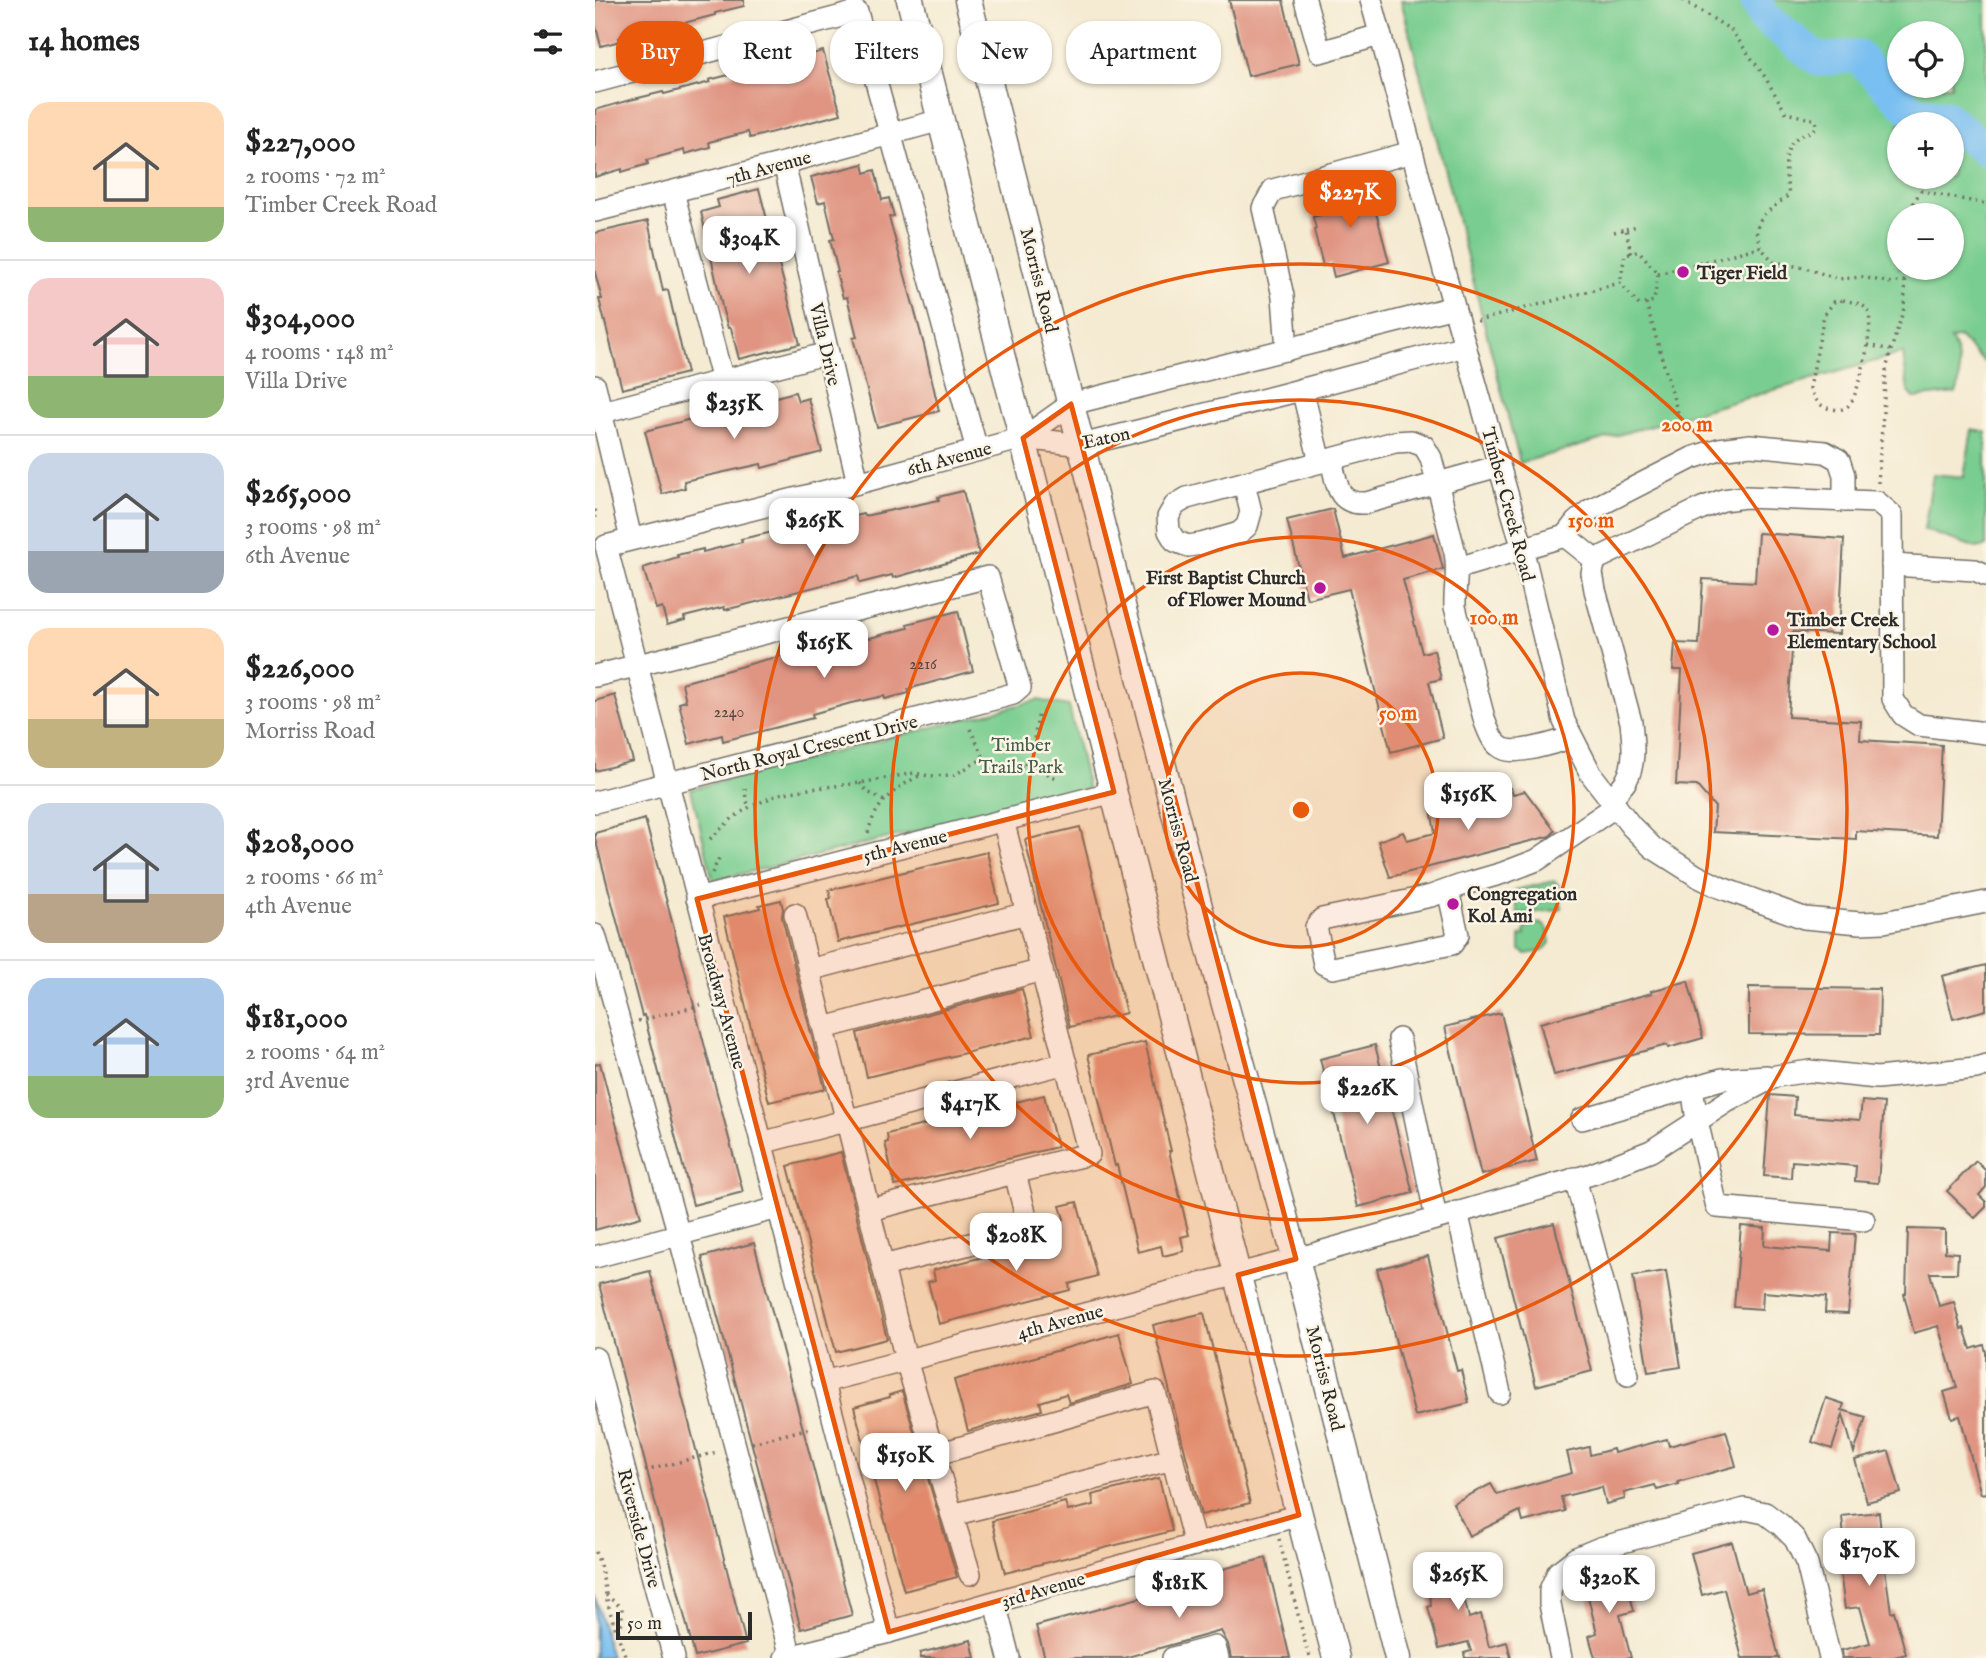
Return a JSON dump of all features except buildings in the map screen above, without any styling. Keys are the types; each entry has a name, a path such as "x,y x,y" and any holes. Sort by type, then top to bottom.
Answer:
{"main road":[{"path":"910,0 1238,1275 1287,1519 1336,1658"},
{"name":"Morriss Road","path":"968,0 1214,965 1296,1259 1398,1658"}],"street":[{"path":"1305,0 1320,52 1380,35"},
{"name":"Timber Creek Road","path":"1371,0 1523,550 1564,721 1591,774 1653,848 1697,876 1737,895 1804,918 1860,923 1884,922 1986,902"},
{"path":"595,82 857,12 977,450"},
{"name":"7th Avenue","path":"595,211 941,120"},
{"path":"1287,350 1283,296 1263,208 1273,190 1412,152"},
{"name":"Villa Drive","path":"784,163 857,483"},
{"path":"673,192 723,381"},
{"name":"Eaton","path":"1023,438 1071,404 1454,307"},
{"name":"Eaton","path":"1023,438 1082,445 1465,345"},
{"path":"598,413 828,353"},
{"path":"595,386 598,413 631,539"},
{"path":"1302,389 1326,461 1345,499 1354,504 1499,466"},
{"name":"6th Avenue","path":"631,539 857,483 1023,438"},
{"path":"1244,483 1395,442 1411,441 1424,446 1431,458 1458,568 1454,590 1455,607 1485,722 1493,740 1504,750 1520,750 1571,738"},
{"path":"1458,568 1565,536 1590,510 1692,458 1720,449 1750,445 1825,452 1839,460 1844,475 1844,501"},
{"path":"1595,560 1723,500 1745,496 1877,502 1892,515 1893,699 1903,715 1919,725 1986,733"},
{"path":"1565,536 1595,560"},
{"name":"Broadway Avenue","path":"631,539 606,546 667,783 703,890 761,1143 889,1632"},
{"path":"1448,890 1458,935 1452,944 1333,968 1324,964 1317,927 1322,919 1431,897 1448,890 1503,873 1537,860 1613,802 1632,764 1633,744 1631,722 1595,590 1592,573 1595,560"},
{"path":"1892,565 1975,570 1986,575"},
{"name":"North Royal Crescent Drive","path":"595,802 1002,697 1013,694 1020,688 988,578 636,665"},
{"path":"595,676 636,665"},
{"name":"5th Avenue","path":"703,890 1114,792"},
{"path":"869,1210 1089,1154 1003,820"},
{"path":"809,970 1027,913"},
{"path":"795,914 906,1360 970,1574"},
{"path":"595,935 679,1235 788,1657"},
{"path":"824,1028 1042,970"},
{"path":"1399,1038 1436,1218"},
{"path":"761,1143 1066,1063"},
{"path":"1582,1119 1722,1079 1810,1071 1877,1078 1986,1065"},
{"name":"4th Avenue","path":"823,1382 1238,1275 1593,1174 1651,1151 1728,1101 1776,1076"},
{"path":"1692,1087 1717,1207 1864,1220"},
{"path":"883,1266 1029,1229 1015,1172"},
{"path":"1575,1178 1629,1375"},
{"path":"595,1258 778,1208"},
{"path":"1457,1212 1500,1393"},
{"name":"Riverside Drive","path":"595,1358 674,1658"},
{"path":"935,1455 1155,1392 1195,1545"},
{"path":"952,1515 1173,1459"},
{"path":"1561,1658 1550,1604 1550,1590 1558,1572 1576,1558 1599,1548 1745,1509 1765,1513 1795,1539 1807,1564 1830,1658"},
{"name":"3rd Avenue","path":"788,1657 995,1603 1287,1519"},
{"path":"995,1603 1009,1658"},
{"path":"1173,1658 1215,1647 1218,1658"}],"path":[{"path":"1683,0 1731,30 1765,77 1786,113 1816,120 1817,127 1791,144 1785,166 1789,195 1762,216 1756,230 1760,247 1774,262 1805,268 1838,279 1862,277 1891,284 1905,281 1904,308 1887,370 1877,502"},
{"path":"1912,203 1920,191 1986,204"},
{"path":"1613,232 1637,226"},
{"path":"1626,229 1631,253"},
{"path":"1658,274 1760,247"},
{"path":"1639,251 1658,274 1654,301 1639,305 1620,283 1625,254 1639,251"},
{"path":"1475,321 1620,283"},
{"path":"1843,300 1863,305 1868,310 1871,323 1868,345 1854,399 1848,407 1840,411 1824,408 1814,398 1810,388 1824,314 1834,302 1843,300"},
{"path":"1646,303 1679,417"},
{"path":"1868,345 1891,350"},
{"path":"595,510 595,517"},
{"path":"1025,765 1039,712"},
{"path":"969,729 984,758"},
{"path":"710,839 734,817 779,794 914,773 954,775 984,758 1009,765 1032,766 1056,778"},
{"path":"868,832 871,819 884,801 897,789 923,775"},
{"path":"860,783 868,792 884,801"},
{"path":"744,788 750,807"},
{"path":"703,890 721,854"},
{"path":"620,1026 701,1004"},
{"path":"1287,1519 1307,1650 1311,1658"},
{"path":"595,1552 626,1658"},
{"path":"606,1595 622,1608 622,1622 617,1632"}],"highlighted area":[{"path":"1071,404 1296,1259 1238,1275 1299,1515 889,1632 697,899 1114,792 1023,438"}],"green space":[{"name":"Tiger Field","path":"1401,0 1986,0 1986,364 1959,337 1950,340 1956,350 1959,365 1956,393 1914,398 1908,391 1903,353 1520,463"},
{"path":"1972,430 1986,432 1986,546 1977,548 1924,530 1933,474 1964,477"},
{"name":"Timber Trails Park","path":"1038,700 1069,706 1088,789 713,881 691,789"},
{"path":"1554,881 1558,884 1562,908 1518,914 1514,893 1516,890"},
{"path":"1541,923 1548,929 1550,943 1543,951 1526,954 1520,950 1520,936 1525,935 1527,926"}],"water":[{"path":"595,1596 611,1658 595,1658"}],"waterway":[{"path":"1756,0 1763,16 1819,60 1857,56 1912,111 1946,117 1986,150"}],"place":[{"name":"Tiger Field","path":"1683,272"},
{"name":"First Baptist Church of Flower Mound","path":"1320,588"},
{"name":"Timber Creek Elementary School","path":"1773,630"},
{"name":"Congregation Kol Ami","path":"1453,904"}]}
